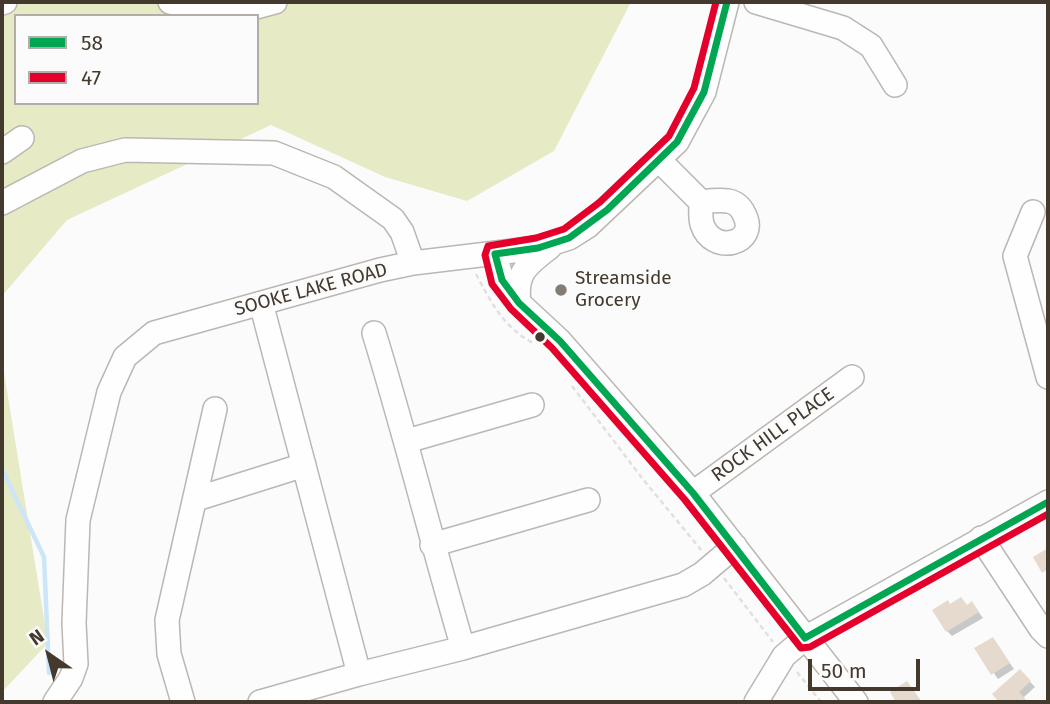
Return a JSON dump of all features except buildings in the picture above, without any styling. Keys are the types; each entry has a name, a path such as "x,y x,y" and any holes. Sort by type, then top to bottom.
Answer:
{"street":[{"path":"170,2 223,14"},
{"path":"231,14 275,2"},
{"name":"SOOKE LAKE ROAD","path":"55,702 71,678 76,664 74,623 78,520 109,392 125,357 154,333 261,303 414,263 495,254 553,244 569,238 588,226 660,161 677,142 704,92 727,2"},
{"path":"756,2 843,28 871,46 895,85"},
{"path":"2,152 22,138"},
{"path":"2,203 82,161 125,150 274,153 334,177 393,219 402,232 414,263"},
{"path":"660,161 701,202"},
{"path":"1033,212 1015,256 1048,377"},
{"path":"519,303 517,286 522,272 553,244"},
{"path":"495,254 502,280 519,303 559,341 693,493 856,702"},
{"path":"261,303 359,674"},
{"path":"374,332 407,441 432,545 463,648"},
{"name":"ROCK HILL PLACE","path":"693,493 852,377"},
{"path":"407,441 532,405"},
{"path":"183,702 169,654 167,620 215,409"},
{"path":"196,499 304,465"},
{"path":"432,545 588,500"},
{"path":"756,702 784,656 805,638 1048,502"},
{"path":"981,538 1048,636"},
{"path":"260,702 683,585 702,574 735,546"},
{"path":"71,678 77,702"}],"path":[{"path":"568,380 642,478 821,702"}],"green space":[{"path":"2,2 631,2 554,151 467,201 385,177 271,125 67,220 2,296"},
{"path":"2,360 48,643 2,692"}],"waterway":[{"path":"2,469 44,557 49,673"}],"transit line":[{"name":"47","path":"716,2 694,88 669,136 600,202 564,229 536,238 488,246 485,255 492,284 511,309 552,348 685,500 801,648 810,647 1048,514"},
{"name":"58","path":"727,2 704,92 677,142 607,210 569,238 538,248 495,254 502,280 519,303 560,341 693,493 805,638"},
{"name":"58","path":"805,638 1048,502"}],"place":[{"name":"Streamside Grocery","path":"561,290"}]}
